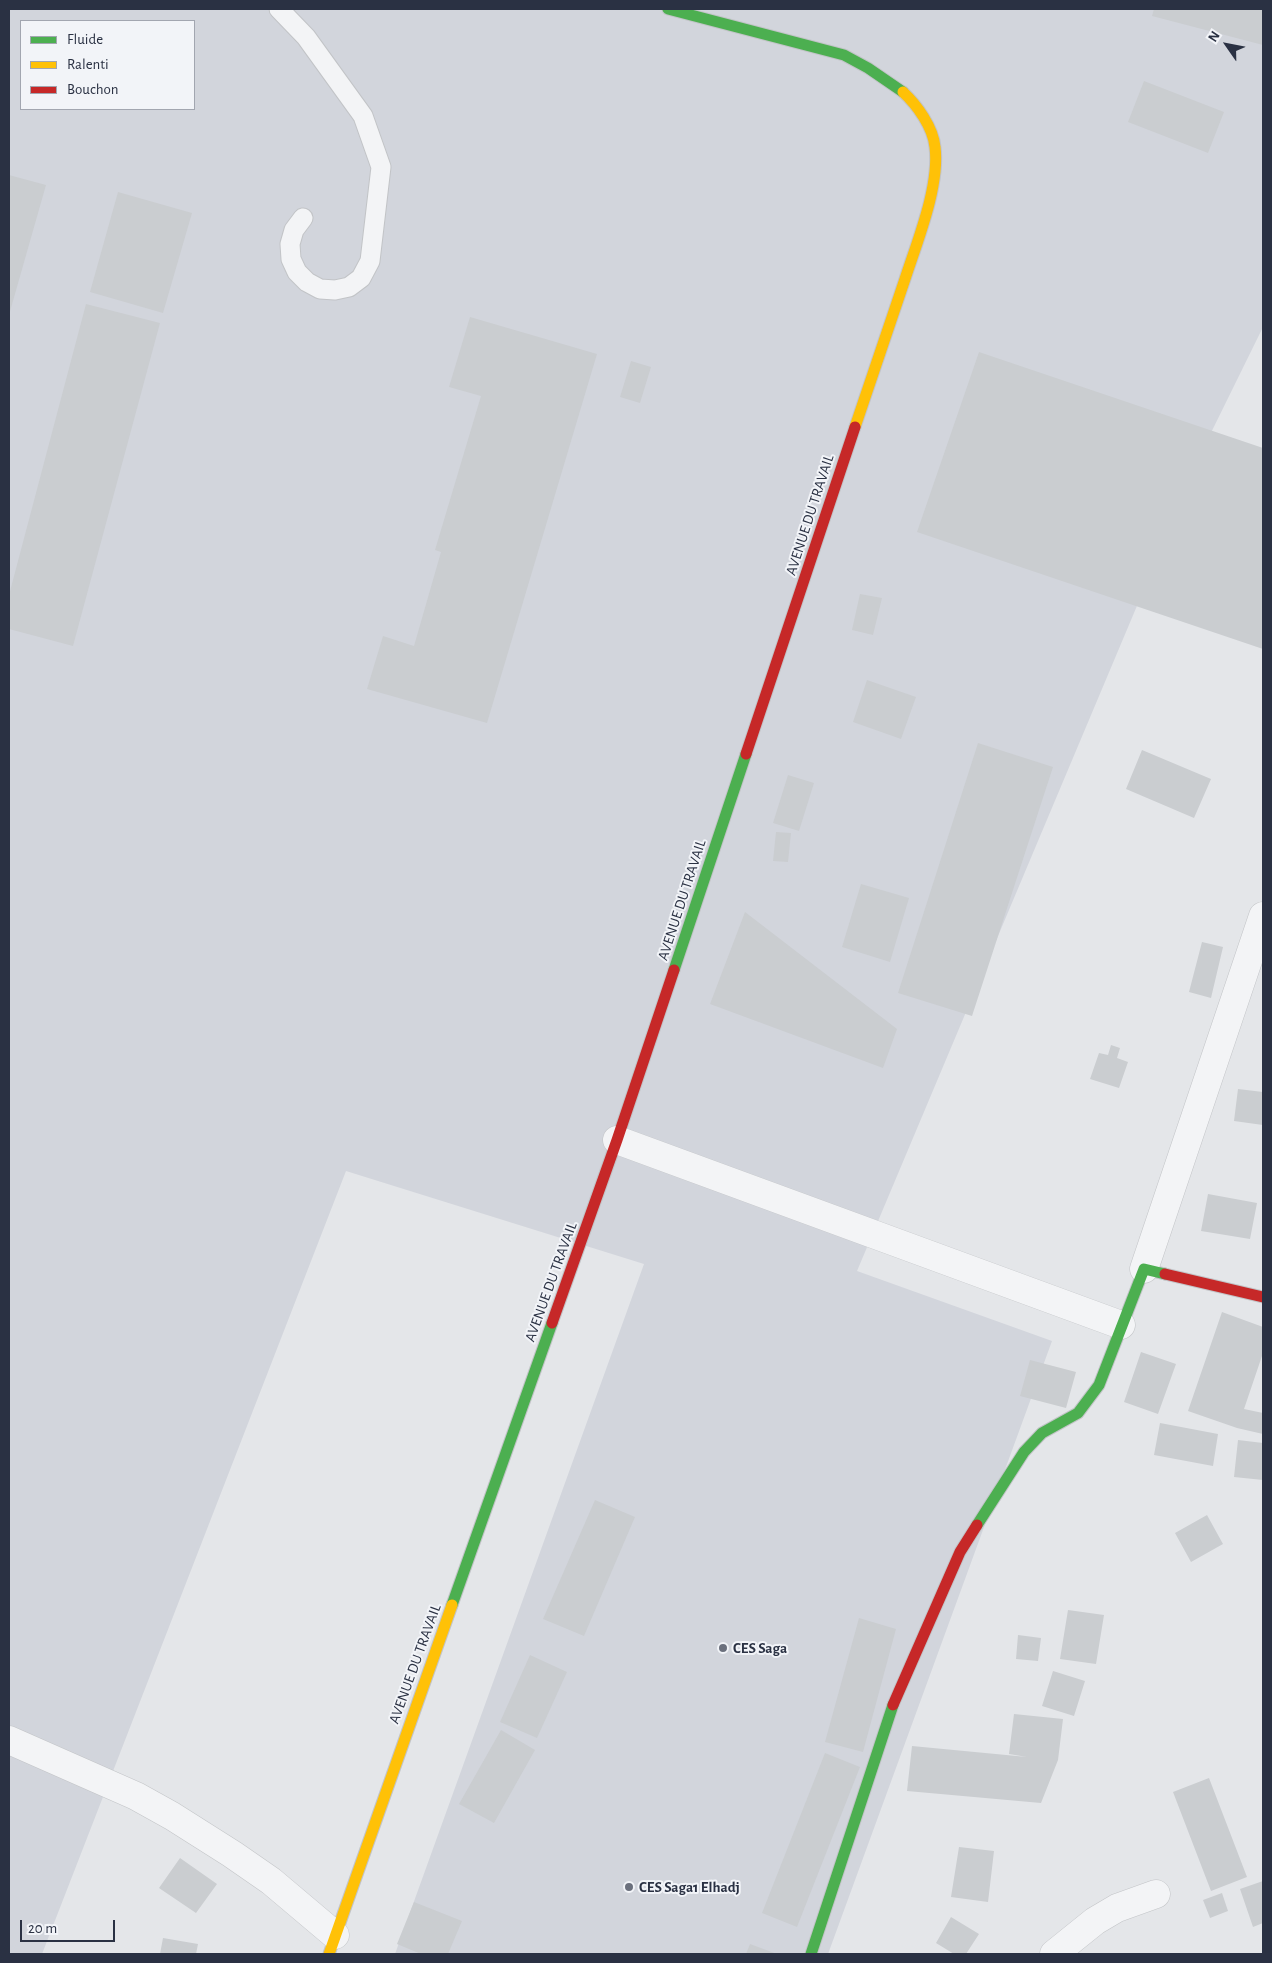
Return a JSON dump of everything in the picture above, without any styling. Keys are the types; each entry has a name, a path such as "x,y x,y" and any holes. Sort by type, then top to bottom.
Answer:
{"street":[{"name":"AVENUE DU TRAVAIL","path":"332,1945 617,1140 926,215 934,174 935,146 926,122 914,102 897,87 844,55 705,14 668,9"},
{"path":"812,1954 890,1712 960,1552 1024,1452 1042,1434 1078,1413 1099,1385 1144,1269 1263,916"},
{"path":"617,1140 1121,1325"},
{"path":"1144,1269 1263,1296"},
{"path":"9,1740 136,1796 232,1854 270,1881 332,1945"},
{"path":"1054,1954 1095,1920 1117,1908 1156,1894"}],"lane":[{"path":"279,9 306,37 363,116 381,167 370,260 361,278 349,286 335,290 320,289 307,282 297,272 291,259 290,244 294,230 303,218"}],"shaded area":[{"path":"9,9 1263,9 1263,327 1203,449 857,1271 1052,1341 828,1954 395,1954 644,1264 346,1171 42,1954 9,1954"}],"building":[{"path":"1154,9 1263,9 1263,45 1152,16"},
{"path":"1144,81 1224,112 1208,153 1128,122"},
{"path":"9,175 46,185 9,315"},
{"path":"118,192 192,213 163,313 90,292"},
{"path":"86,304 160,323 73,646 9,629 9,595"},
{"path":"470,317 597,354 487,723 367,689 383,636 414,646 441,552 435,550 481,396 449,387"},
{"path":"979,352 1263,448 1263,649 917,532"},
{"path":"631,361 651,367 640,403 620,397"},
{"path":"860,594 882,598 873,635 852,630"},
{"path":"867,680 916,697 901,739 853,722"},
{"path":"978,743 1053,767 972,1016 898,993"},
{"path":"1142,750 1211,779 1194,818 1126,789"},
{"path":"788,775 814,783 799,831 773,823"},
{"path":"776,832 791,833 788,862 773,861"},
{"path":"861,884 909,898 890,962 842,947"},
{"path":"745,912 897,1029 883,1068 710,1004"},
{"path":"1202,942 1223,947 1211,998 1189,992"},
{"path":"1111,1045 1120,1048 1117,1058 1128,1062 1119,1088 1090,1079 1099,1053 1108,1055"},
{"path":"1238,1089 1263,1092 1263,1125 1234,1121"},
{"path":"1208,1194 1257,1203 1250,1239 1201,1231"},
{"path":"1222,1312 1263,1327 1263,1353 1244,1409 1263,1413 1263,1434 1237,1428 1188,1411"},
{"path":"1141,1352 1176,1364 1158,1414 1124,1402"},
{"path":"1030,1360 1076,1372 1066,1408 1020,1396"},
{"path":"1160,1423 1218,1434 1213,1466 1154,1455"},
{"path":"1238,1440 1263,1443 1263,1480 1234,1477"},
{"path":"595,1500 635,1517 584,1636 543,1619"},
{"path":"1207,1515 1223,1544 1191,1562 1175,1533"},
{"path":"1068,1610 1104,1615 1096,1664 1060,1659"},
{"path":"859,1618 896,1629 863,1752 825,1742"},
{"path":"1018,1635 1041,1638 1038,1661 1016,1659"},
{"path":"530,1655 567,1672 537,1738 500,1722"},
{"path":"1053,1671 1085,1681 1074,1716 1042,1706"},
{"path":"1014,1714 1063,1719 1058,1760 1041,1803 907,1791 912,1746 1027,1757 1009,1754"},
{"path":"501,1730 535,1750 494,1823 459,1804"},
{"path":"825,1753 860,1767 797,1927 762,1913"},
{"path":"1209,1778 1247,1877 1211,1891 1173,1792"},
{"path":"959,1847 994,1851 988,1902 951,1897"},
{"path":"180,1858 217,1884 196,1913 159,1888"},
{"path":"1263,1881 1263,1923 1253,1927 1240,1889"},
{"path":"1222,1893 1228,1911 1210,1918 1203,1900"},
{"path":"414,1902 462,1921 448,1954 421,1954 397,1944"},
{"path":"951,1917 979,1934 966,1954 954,1954 936,1943"},
{"path":"163,1938 198,1944 196,1954 160,1954"},
{"path":"750,1944 777,1954 746,1954"}],"traffic: fast":[{"path":"668,9 844,55 868,68 903,92"},
{"path":"674,970 746,754"},
{"path":"977,1525 1024,1452 1042,1433 1078,1413 1099,1385 1144,1269 1165,1274"},
{"path":"452,1605 552,1323"},
{"path":"811,1954 893,1705"}],"traffic: slow":[{"path":"855,427 921,231 934,179 936,162 934,139 928,124 919,110 903,92"},
{"path":"329,1954 452,1605"}],"traffic: jam":[{"path":"746,754 855,427"},
{"path":"552,1323 617,1140 674,970"},
{"path":"1165,1274 1263,1297"},
{"path":"893,1705 960,1552 977,1525"}],"place":[{"name":"CES Saga","path":"723,1648"},
{"name":"CES Saga1 Elhadj","path":"629,1887"}]}
